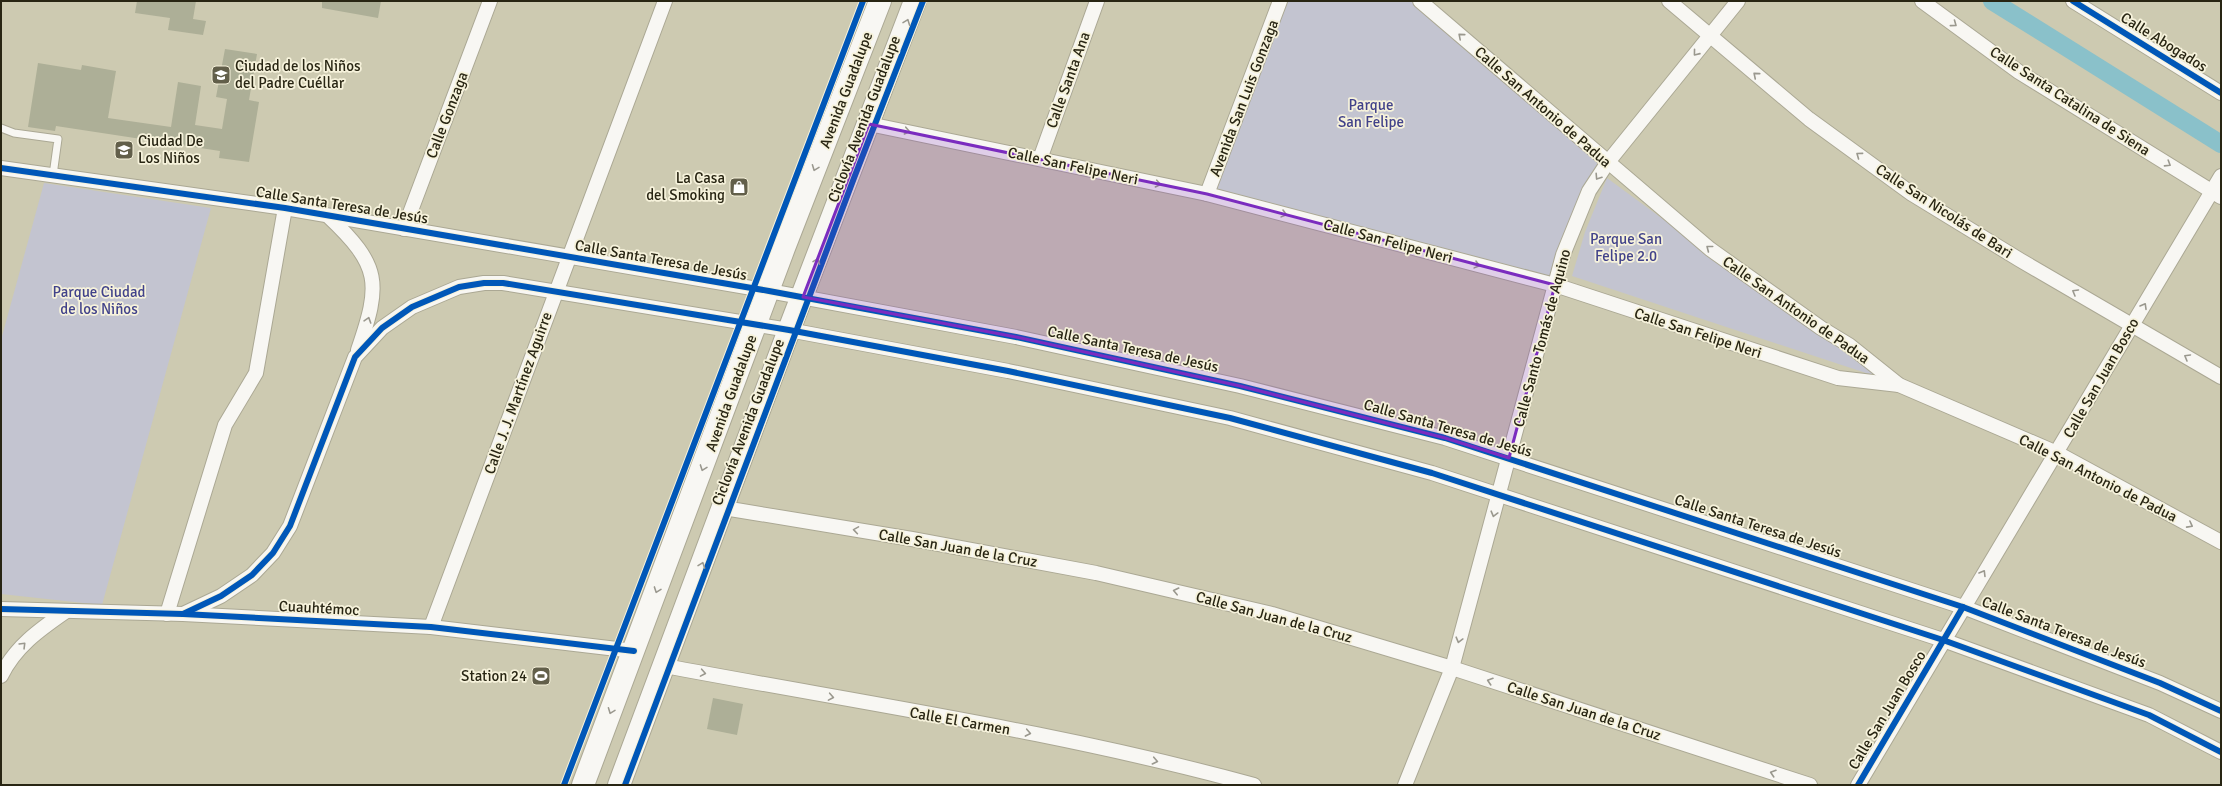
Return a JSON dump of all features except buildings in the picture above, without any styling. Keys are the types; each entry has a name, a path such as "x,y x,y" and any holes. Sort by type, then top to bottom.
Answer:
{"main road":[{"name":"Avenida Guadalupe","path":"584,785 769,291 880,1"},
{"path":"619,785 665,666 789,330 803,297 915,1"}],"street":[{"name":"Calle Gonzaga","path":"404,229 490,1"},
{"name":"Calle J. J. Martínez Aguirre","path":"431,627 664,1"},
{"name":"Calle Santa Ana","path":"1040,159 1097,1"},
{"name":"Avenida San Luis Gonzaga","path":"1207,194 1280,1"},
{"name":"Calle San Antonio de Padua","path":"1420,1 1710,249 1821,328 1849,345 1899,385 2057,453 2221,542"},
{"name":"Calle San Nicolás de Bari","path":"1669,1 1809,119 1912,194 2221,377"},
{"name":"Calle Santo Tomás de Aquino","path":"1405,785 1452,668 1555,285 1576,220 1589,191 1608,162 1738,1"},
{"name":"Calle Santa Catalina de Siena","path":"1922,1 2019,72 2216,194"},
{"name":"Calle Abogados","path":"2073,1 2221,93"},
{"name":"Calle San Felipe Neri","path":"869,124 1207,194 1555,285 1838,378 1899,385"},
{"name":"Calle Santa Teresa de Jesús","path":"1,168 285,208 769,291 1016,337 1240,386 1445,438 1963,607 2160,683 2221,710"},
{"name":"Calle San Juan Bosco","path":"1858,785 2132,325 2216,194 2221,176"},
{"path":"167,614 225,425 256,373 285,208"},
{"path":"183,614 221,596 252,575 273,553 290,526 356,356 370,316 373,284 360,249 328,216"},
{"path":"356,356 382,328 412,307 459,287 484,283 504,283 756,326 789,330 1008,371 1230,418 1432,473 1943,640 2149,715 2221,752"},
{"name":"Calle San Juan de la Cruz","path":"724,508 912,539 1096,573 1272,614 1452,668 1810,785"},
{"name":"Cuauhtémoc","path":"1,609 65,612 183,614 431,627 634,651"},
{"path":"1,676 14,654 24,644 65,612"},
{"name":"Calle El Carmen","path":"665,666 1029,733 1214,774 1253,785"}],"lane":[{"path":"1,128 14,133 58,139 53,175"}],"highlighted area":[{"path":"869,124 1207,194 1555,285 1509,458 1445,438 1240,386 1016,337 803,297"}],"green space":[{"name":"Parque San Felipe","path":"1285,1 1413,1 1602,167 1552,279 1216,189"},
{"name":"Parque San Felipe 2.0","path":"1607,178 1878,377 1572,276 1585,232"},
{"name":"Parque Ciudad de los Niños","path":"44,183 211,208 102,605 1,594 1,340"}],"waterway":[{"path":"1992,1 2221,144"}],"cycle path":[{"path":"564,785 863,1"},
{"name":"Ciclovía Avenida Guadalupe","path":"625,785 854,178 923,1"},
{"path":"2073,1 2221,93"},
{"path":"1,168 285,208 769,291 1016,337 1240,386 1445,438 1963,607 2160,683 2221,711"},
{"path":"183,614 221,596 252,575 273,553 290,526 355,357 382,328 412,307 459,287 484,283 503,283 789,330 1008,371 1230,418 1432,473 1943,640 2149,715 2221,752"},
{"path":"1858,785 1963,607"},
{"path":"1,609 183,614 431,627 634,651"}],"place":[{"name":"Ciudad de los Niños del Padre Cuéllar","path":"221,75"},
{"name":"Ciudad De Los Niños","path":"124,150"},
{"name":"La Casa del Smoking","path":"739,187"},
{"name":"Station 24","path":"541,676"}]}
